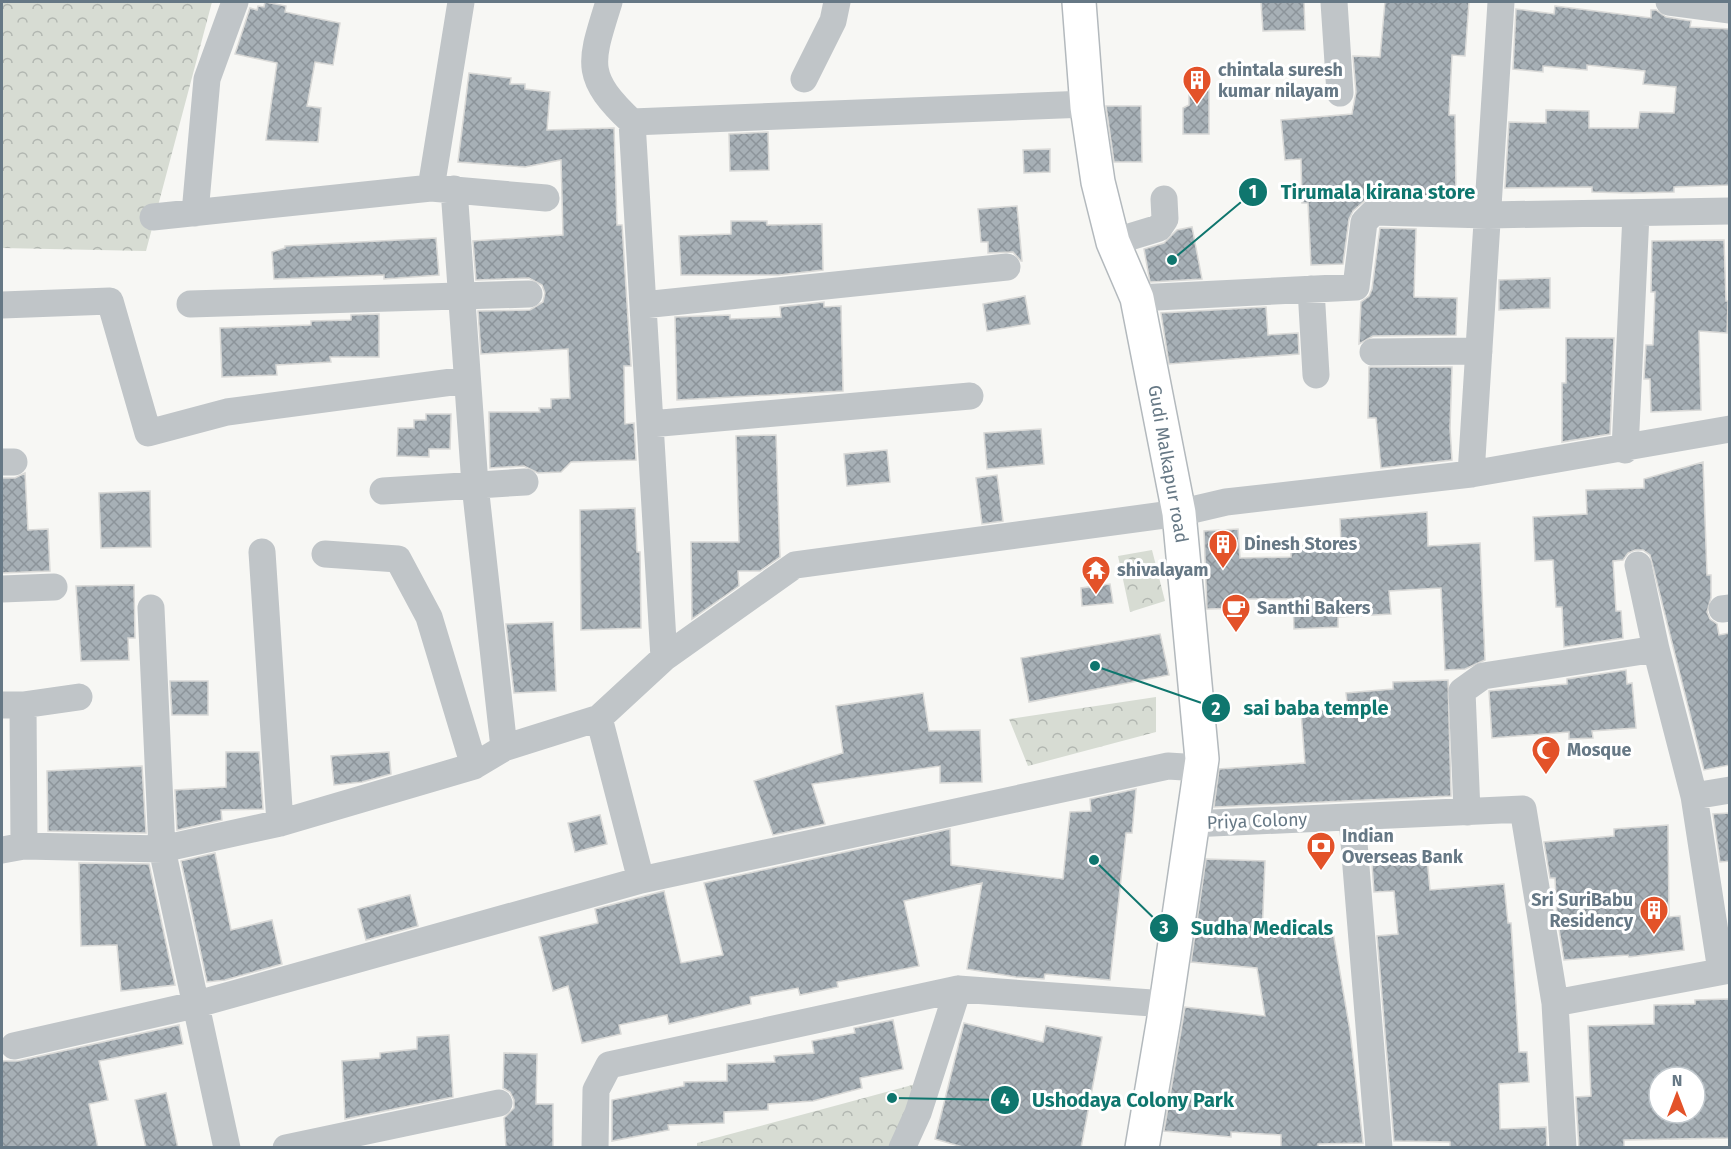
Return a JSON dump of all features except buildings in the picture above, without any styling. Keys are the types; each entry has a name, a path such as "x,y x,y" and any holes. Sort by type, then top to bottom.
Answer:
{"street":[{"path":"195,213 207,79 235,2"},
{"path":"461,2 443,188 462,296 475,485 504,748"},
{"path":"609,2 600,30 594,72 606,97 632,122 664,658"},
{"path":"804,79 833,21 837,2"},
{"name":"Gudi Malkapur road","path":"1079,2 1087,104 1098,182 1113,242 1137,298 1179,513 1193,643 1202,759 1142,1148"},
{"path":"1334,2 1340,93"},
{"path":"1471,474 1501,2"},
{"path":"1669,2 1730,10"},
{"path":"632,122 1087,104"},
{"path":"153,218 443,188 546,198"},
{"path":"1113,242 1159,228 1165,219 1164,199"},
{"path":"1137,298 1356,287 1364,222 1374,212 1488,215 1730,211"},
{"path":"1625,450 1636,214"},
{"path":"643,305 1007,267"},
{"path":"1311,289 1316,375"},
{"path":"190,304 529,294"},
{"path":"2,305 110,301 148,433 227,412 467,380"},
{"path":"1372,352 1479,351"},
{"path":"650,424 970,396"},
{"path":"80,697 12,705 13,848 162,849 280,823 474,766 504,748 599,718 664,658 795,565 1179,513 1226,502 1471,474 1625,450 1730,429"},
{"path":"384,491 525,482"},
{"path":"262,552 280,823"},
{"path":"325,554 398,560 429,617 474,766"},
{"path":"1555,1003 1725,971 1694,796 1656,649 1638,565"},
{"path":"2,589 54,587"},
{"path":"151,608 162,849 194,1005 227,1148"},
{"path":"1467,812 1462,691 1483,675 1656,649"},
{"path":"599,718 642,880"},
{"path":"14,1046 194,1005 642,880 1168,766 1200,768"},
{"path":"1694,796 1730,790"},
{"name":"Priya Colony","path":"1191,824 1523,809 1555,1003 1563,1148"},
{"path":"1352,818 1379,1148"},
{"path":"902,1148 918,1113 958,989"},
{"path":"595,1148 596,1090 609,1065 958,989 1166,1004"},
{"path":"286,1148 382,1138 499,1103"}],"green space":[{"path":"2,2 212,2 146,251 2,248"},
{"path":"1152,550 1165,601 1130,612 1118,556"},
{"path":"1156,697 1156,732 1028,766 1009,719"},
{"path":"927,1081 903,1147 697,1148 697,1143"}],"place":[{"name":"chintala suresh kumar nilayam","path":"1197,106"},
{"name":"Tirumala kirana store","path":"1172,260"},
{"name":"Dinesh Stores","path":"1223,570"},
{"name":"shivalayam","path":"1096,596"},
{"name":"Santhi Bakers","path":"1236,634"},
{"name":"sai baba temple","path":"1095,666"},
{"name":"Mosque","path":"1546,776"},
{"name":"Sudha Medicals","path":"1094,860"},
{"name":"Indian Overseas Bank","path":"1321,872"},
{"name":"Sri SuriBabu Residency","path":"1654,936"},
{"name":"Ushodaya Colony Park","path":"892,1098"}]}
